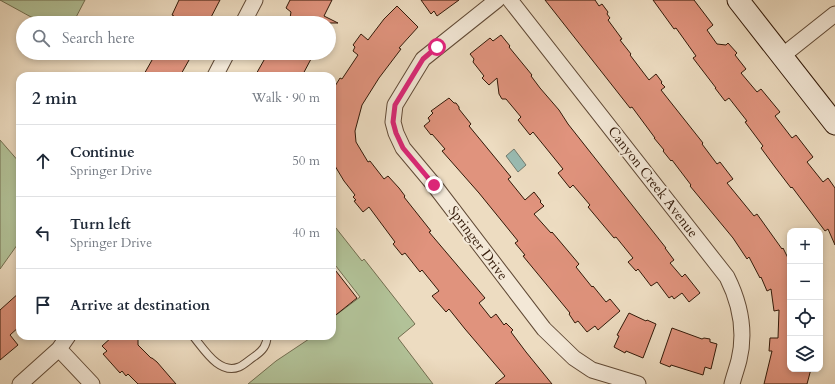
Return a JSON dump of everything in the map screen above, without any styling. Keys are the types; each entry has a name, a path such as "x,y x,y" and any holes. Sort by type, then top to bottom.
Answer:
{"street":[{"path":"247,16 255,0"},
{"name":"Springer Drive","path":"497,0 423,59 395,105 393,122 396,133 403,148 434,185 544,329 574,358 592,370 638,384"},
{"name":"Canyon Creek Avenue","path":"510,0 727,277 740,308 742,332 739,361 732,384"},
{"path":"738,0 835,124"},
{"path":"782,56 835,14"},
{"path":"217,72 223,60"},
{"path":"20,384 59,348 65,340"},
{"path":"59,348 92,384"}],"lane":[{"path":"196,340 215,362 221,366 230,368 239,367 262,350 267,340"}],"green space":[{"path":"0,0 85,0 77,16 29,16"},
{"path":"0,140 16,158 16,247 0,269"},
{"path":"336,228 362,261 364,259 415,324 398,338 433,384 248,384 276,361 308,340 336,340 336,315 360,297 336,266"}],"water":[{"path":"514,149 526,165 518,172 506,156"}],"building":[{"path":"179,0 220,0 212,16 172,15"},
{"path":"290,0 332,0 324,16 290,16 291,12 286,8"},
{"path":"421,0 459,0 437,16 434,11 431,14"},
{"path":"545,0 595,0 599,6 602,4 608,12 607,14 610,18 608,20 622,39 620,40 631,54 630,55 649,80 656,74 665,87 661,90 703,143 702,144 717,164 720,162 733,179 727,183 754,216 757,214 782,249 783,248 787,256 787,372 810,372 807,384 764,384 772,351 769,351 770,338 778,338 779,310 774,311 771,289 767,291 761,277 760,278 749,257 747,259 733,238 690,186 691,185 672,160 671,161 663,151 664,150 632,107 630,108"},
{"path":"653,0 694,0 713,25 707,30 717,44 726,45 728,43 737,53 735,55 746,69 741,73 757,92 761,89 780,112 775,116 792,138 796,135 813,157 807,162 823,182 828,178 835,188 835,245 828,229 825,231 792,187 791,188 761,148 763,146 745,122 747,121 729,98 725,101 693,58 696,56 676,28 674,29"},
{"path":"397,6 418,27 399,48 401,49 379,78 362,105 355,131 356,142 368,162 370,161 384,179 388,176 399,188 405,196 404,197 431,231 429,232 485,298 479,303 491,318 496,314 504,325 506,323 513,330 511,332 552,384 495,384 505,376 449,309 446,312 432,296 439,291 422,270 420,272 405,253 402,255 393,244 395,242 369,207 363,212 354,201 356,200 353,197 355,195 336,168 336,84 340,78 342,79 358,55 353,51 355,47 353,45 361,34 368,40 384,19"},
{"path":"501,35 532,75 531,76 540,88 559,110 568,124 666,248 674,260 670,263 682,277 685,274 700,293 689,302 682,293 674,299 672,296 669,298 657,282 651,286 638,269 636,271 628,262 633,258 588,207 590,205 573,185 570,188 558,173 563,169 533,132 530,135 518,120 521,117 506,99 502,99 499,94 497,78 489,85 482,78 484,76 473,62 474,59 470,54 490,38 493,41"},
{"path":"152,60 189,60 182,72 145,72"},
{"path":"264,60 310,60 304,72 257,72"},
{"path":"449,98 459,107 471,124 469,126 511,177 508,179 525,200 534,192 544,206 534,214 551,233 552,232 579,264 576,267 592,287 593,286 606,302 610,299 620,311 598,330 595,326 587,332 578,321 575,323 569,314 570,313 523,256 525,255 515,243 518,241 442,151 445,149 424,126 430,121 428,118 433,113 431,111"},
{"path":"336,271 357,298 336,315"},
{"path":"16,296 16,330 10,335 18,345 0,360 0,310"},
{"path":"629,313 656,324 643,358 626,351 625,353 614,347 619,336 617,335"},
{"path":"672,328 702,339 710,339 710,342 717,344 711,369 705,367 703,375 660,363"},
{"path":"109,340 138,340 138,345 157,362 176,384 138,384 128,374 126,376 122,371 120,373 103,354 107,351 102,346"}],"route":[{"path":"434,185 403,148 393,122 395,105 423,59 437,47"}]}
